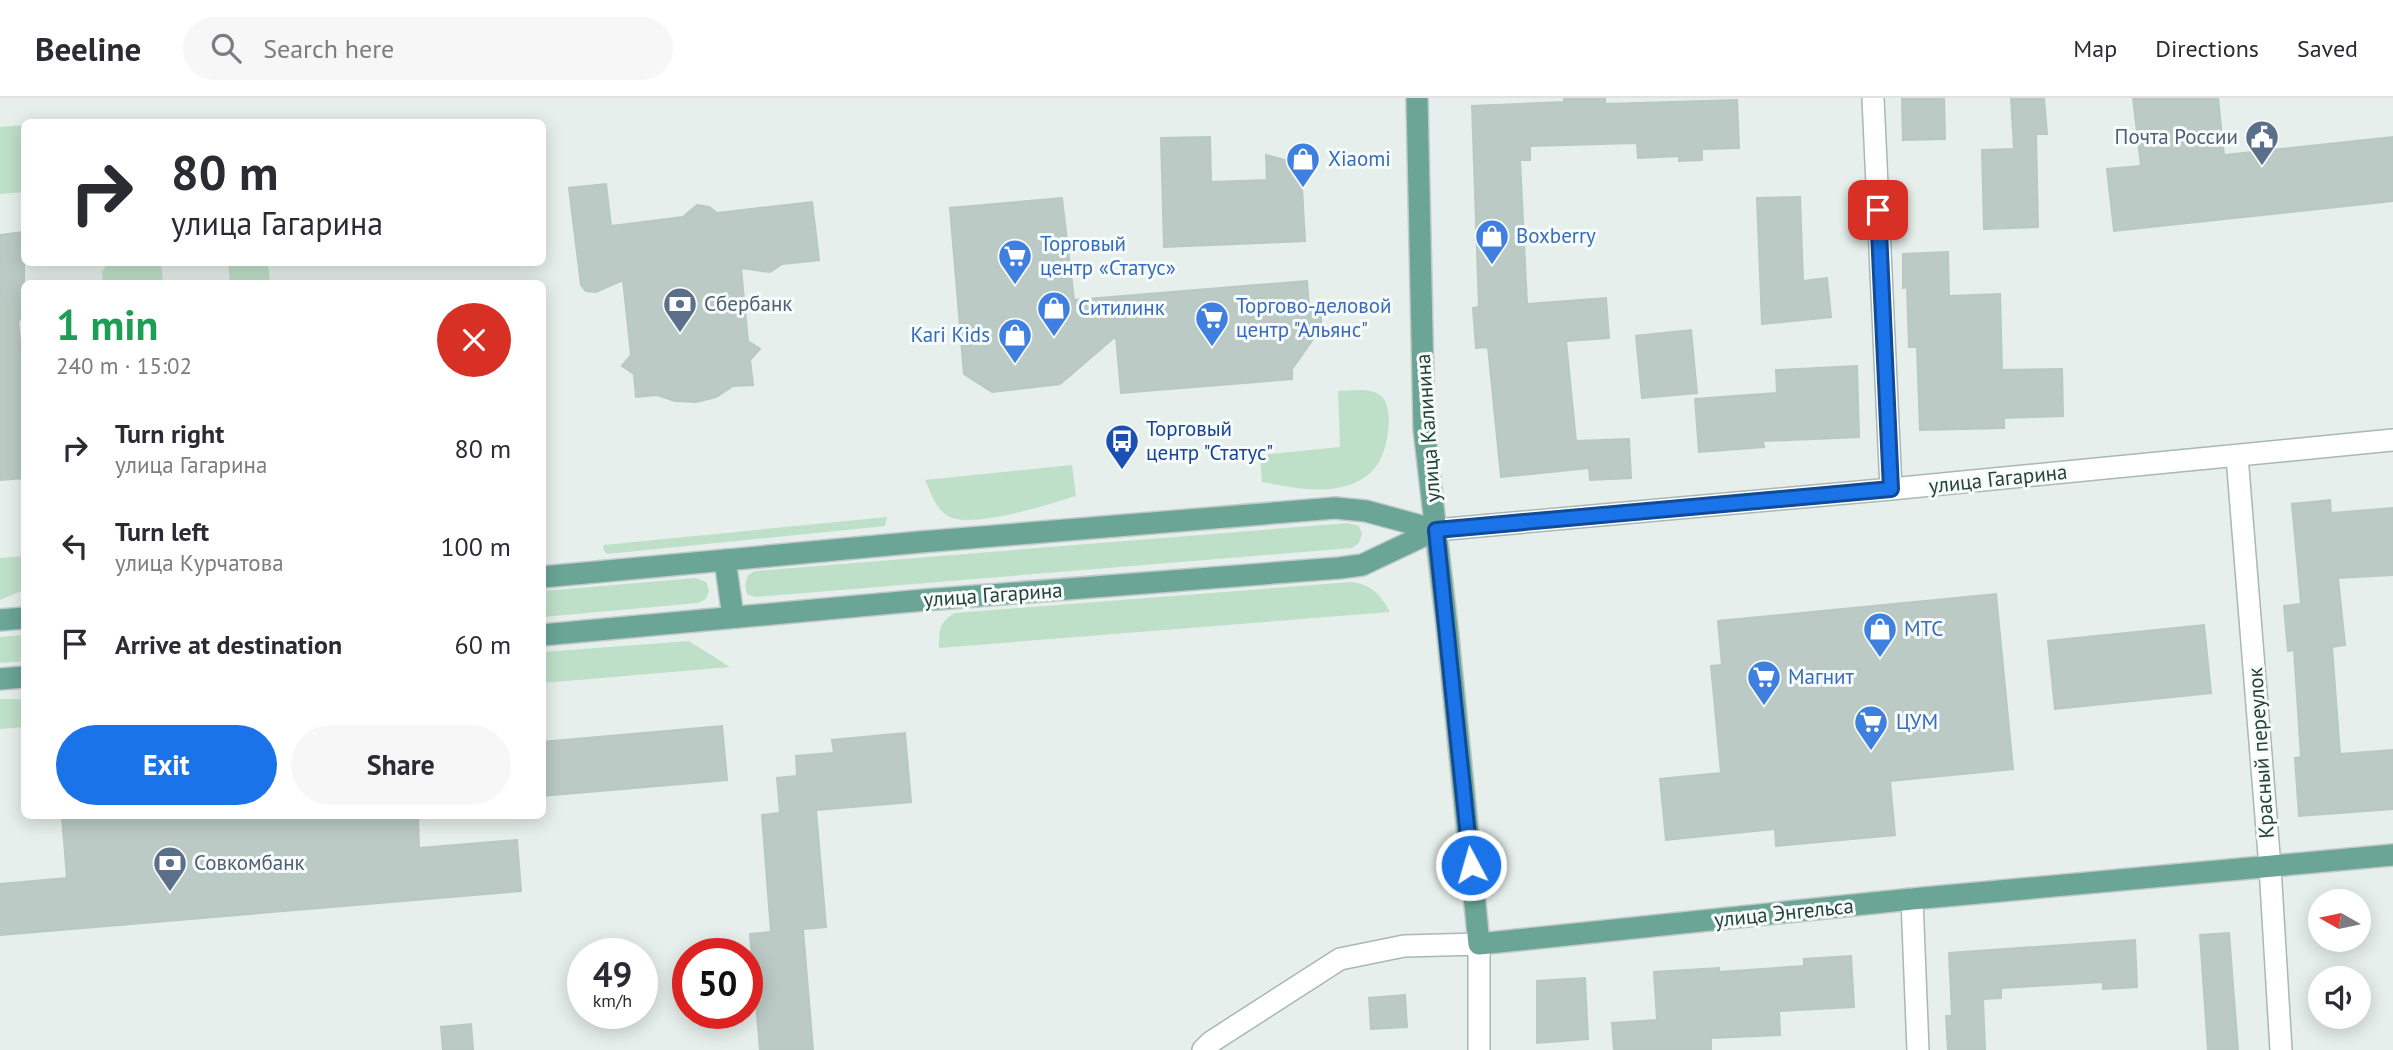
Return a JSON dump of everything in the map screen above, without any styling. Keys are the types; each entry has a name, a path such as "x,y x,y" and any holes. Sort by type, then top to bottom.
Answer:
{"main road":[{"name":"улица Калинина","path":"1417,98 1424,429 1479,944"},
{"name":"улица Гагарина","path":"546,577 1335,508 1366,511 1436,530"},
{"name":"улица Гагарина","path":"546,635 1362,565 1436,530"},
{"path":"725,560 733,617"},
{"path":"0,620 21,618"},
{"path":"0,679 21,677"},
{"name":"улица Энгельса","path":"1479,944 1912,899 2393,855"}],"street":[{"path":"1873,98 1891,489"},
{"name":"улица Гагарина","path":"1436,530 2393,440"},
{"name":"Красный переулок","path":"2237,456 2270,867 2281,1050"},
{"path":"1912,899 1918,1050"},
{"name":"улица Энгельса","path":"1203,1050 1211,1042 1340,959 1404,946 1479,944"},
{"name":"улица Калинина","path":"1479,944 1479,1050"}],"green space":[{"path":"21,125 21,192 0,194 0,127"},
{"path":"106,266 161,266 163,280 103,280 102,272"},
{"path":"228,266 268,266 270,280 230,280"},
{"path":"1338,391 1371,391 1385,400 1389,426 1383,454 1375,468 1356,482 1330,489 1307,489 1262,482 1260,455 1340,447"},
{"path":"1072,465 1076,496 1011,514 974,520 959,519 944,513 934,500 925,480"},
{"path":"887,517 885,526 607,554 603,549 604,545"},
{"path":"1348,523 1359,526 1362,534 1359,543 1352,548 755,597 747,594 745,585 748,575 755,571"},
{"path":"21,556 21,591 0,600 0,558"},
{"path":"696,578 706,582 709,590 706,599 698,603 546,617 546,591"},
{"path":"1351,582 1375,591 1390,612 939,648 941,628 955,613"},
{"path":"21,635 21,661 0,663 0,637"},
{"path":"689,641 730,667 546,683 546,652"},
{"path":"0,699 21,700 21,727 0,729"}],"building":[{"path":"1564,98 1605,98 1605,104 1737,100 1739,148 1702,149 1702,160 1679,161 1679,156 1638,158 1637,143 1530,146 1530,160 1520,160 1527,304 1606,298 1609,338 1566,341 1576,441 1629,439 1631,478 1590,480 1589,468 1501,477 1488,347 1476,348 1473,308 1479,307 1472,106 1564,102"},
{"path":"1902,98 1944,98 1945,139 1903,140"},
{"path":"2011,98 2044,98 2047,134 2036,134 2038,227 1984,229 1982,150 2014,149"},
{"name":"Почта России","path":"2133,98 2218,98 2224,155 2393,137 2393,201 2114,231 2107,169 2141,166"},
{"path":"1210,137 1211,182 1267,180 1266,155 1292,162 1301,171 1305,241 1164,247 1161,138"},
{"path":"606,184 611,226 683,217 697,205 709,207 717,213 812,202 819,260 782,264 770,272 741,268 748,341 760,349 750,360 753,385 733,386 716,397 696,402 675,401 657,395 636,397 634,374 622,366 631,355 623,280 596,292 586,291 581,285 569,188"},
{"path":"1800,197 1803,281 1827,278 1831,317 1762,324 1757,198"},
{"path":"1062,198 1074,300 1307,281 1309,307 1321,316 1321,328 1292,369 1292,379 1121,393 1116,336 1060,384 992,392 964,374 950,208"},
{"path":"21,232 21,266 24,266 24,280 21,280 21,320 18,320 21,350 21,478 0,480 0,235"},
{"path":"1948,252 1949,296 2000,294 2002,370 2062,369 2063,416 2004,418 2004,428 1920,430 1917,347 1909,347 1907,287 1903,288 1903,254"},
{"path":"1691,330 1697,393 1642,398 1636,336"},
{"path":"1857,366 1859,437 1763,441 1764,447 1699,452 1695,399 1777,393 1776,370"},
{"path":"2330,500 2331,513 2393,508 2393,575 2338,578 2345,645 2332,647 2340,754 2393,750 2393,809 2299,816 2295,758 2301,757 2294,650 2288,651 2284,606 2301,604 2292,504"},
{"path":"1996,594 2013,769 1890,781 1895,835 1776,846 1775,829 1666,840 1660,779 1721,773 1711,666 1722,665 1718,621"},
{"path":"2204,625 2211,693 2055,709 2048,641"},
{"path":"722,726 727,780 546,796 546,742"},
{"path":"905,733 911,802 816,810 826,927 803,929 813,1050 760,1050 758,1029 763,1029 763,938 750,938 750,934 771,932 762,815 780,813 777,778 797,776 796,756 834,753 832,740"},
{"path":"62,819 418,819 419,848 517,840 521,891 0,935 0,884 67,878"},
{"path":"2229,933 2238,1050 2208,1050 2200,935"},
{"path":"2135,940 2137,987 2103,989 2103,982 2001,988 2001,998 1983,999 1985,1050 1948,1050 1946,1016 1952,1016 1949,953"},
{"path":"1851,956 1854,1007 1779,1011 1780,1035 1711,1038 1711,1050 1614,1050 1612,1023 1657,1020 1654,972 1719,968 1719,972 1804,966 1804,959"},
{"path":"1585,978 1588,1039 1537,1043 1537,981"},
{"path":"1405,995 1407,1027 1371,1029 1369,998"},
{"path":"471,1024 473,1050 443,1050 441,1027"}],"place":[{"name":"Почта России","path":"2262,167"},
{"name":"Xiaomi","path":"1303,189"},
{"name":"Boxberry","path":"1492,266"},
{"name":"Торговый центр «Статус»","path":"1015,286"},
{"name":"Сбербанк","path":"680,334"},
{"name":"Ситилинк","path":"1054,338"},
{"name":"Торгово-деловой центр \"Альянс\"","path":"1212,348"},
{"name":"Kari Kids","path":"1015,365"},
{"name":"Торговый центр \"Статус\"","path":"1122,471"},
{"name":"МТС","path":"1880,659"},
{"name":"Магнит","path":"1764,707"},
{"name":"ЦУМ","path":"1871,752"},
{"name":"Совкомбанк","path":"170,893"}],"route":[{"path":"1471,865 1436,530 1891,489 1878,210"}]}
